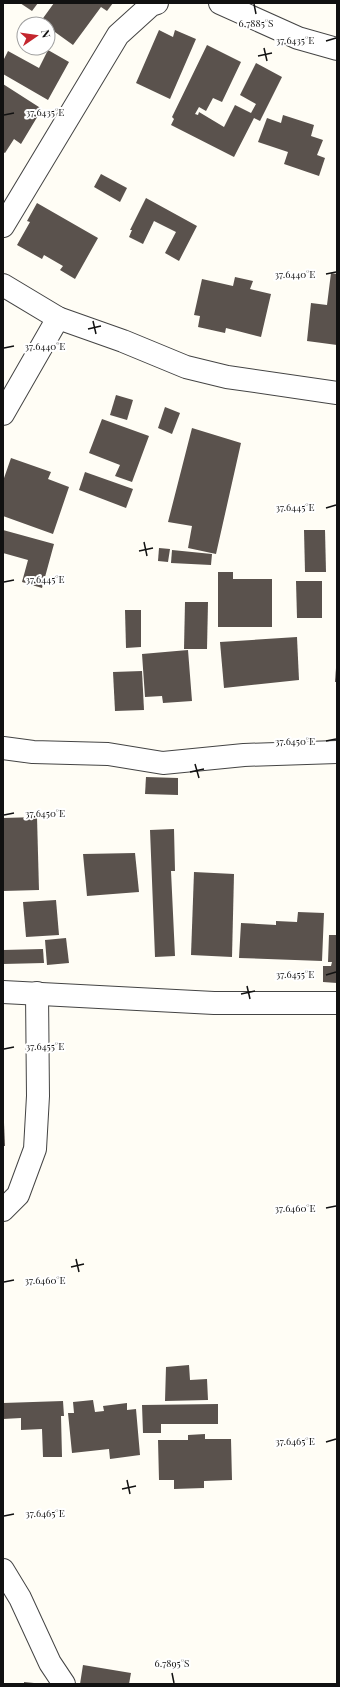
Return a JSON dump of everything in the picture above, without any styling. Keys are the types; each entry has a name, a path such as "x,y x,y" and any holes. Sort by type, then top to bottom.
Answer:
{"street":[{"path":"220,3 298,38 337,48"},
{"path":"3,226 118,35 154,4"},
{"path":"3,284 58,318 123,341 186,367 228,377 337,392"},
{"path":"3,414 58,318"},
{"path":"3,748 40,753 108,754 163,763 244,755 337,752"},
{"path":"3,992 199,1003 337,1003"},
{"path":"3,1210 18,1195 35,1149 38,1096 37,993"},
{"path":"3,1570 20,1598 50,1663 64,1684"}],"building":[{"path":"20,3 38,3 32,11"},
{"path":"54,3 113,3 107,11 101,7 73,45 56,33 56,16 45,16"},
{"path":"159,30 173,37 175,30 196,39 170,99 136,83"},
{"path":"207,45 241,62 222,102 213,98 206,111 199,107 195,114 198,115 199,112 224,127 235,105 251,113 256,104 240,95 256,63 282,77 260,121 254,118 234,157 171,125 174,119 172,117"},
{"path":"8,51 39,68 45,56 56,56 56,55 69,62 48,100 3,74 3,61"},
{"path":"3,84 42,109 21,144 14,139 5,153 3,152"},
{"path":"283,115 314,125 311,136 323,140 317,155 325,158 319,176 284,164 288,152 258,142 267,118 281,123"},
{"path":"101,174 127,188 120,202 94,187"},
{"path":"146,198 197,226 179,261 165,253 176,232 154,221 143,244 129,237 132,230 130,230"},
{"path":"37,203 98,238 75,279 60,270 63,266 44,255 42,259 17,245 30,222 27,221"},
{"path":"331,273 337,274 337,345 307,341 311,303 327,305"},
{"path":"235,277 253,281 250,289 271,294 261,337 226,328 225,333 198,327 200,316 194,315 202,279 233,286"},
{"path":"116,395 133,400 127,420 110,415"},
{"path":"165,407 180,413 172,434 158,428"},
{"path":"102,419 149,436 132,482 115,476 120,465 89,453"},
{"path":"192,428 241,443 216,554 188,548 192,526 168,522"},
{"path":"11,458 51,472 48,479 69,487 53,534 3,516 3,481"},
{"path":"85,472 133,489 126,508 79,490"},
{"path":"3,530 54,544 42,588 22,582 28,560 3,553"},
{"path":"304,530 325,530 326,572 305,572"},
{"path":"159,548 170,549 168,562 158,561"},
{"path":"172,550 212,554 211,565 171,563"},
{"path":"218,572 233,572 233,579 272,579 272,627 218,627"},
{"path":"296,581 322,581 322,618 297,618"},
{"path":"185,602 208,602 207,649 184,649"},
{"path":"125,610 141,610 141,647 126,648"},
{"path":"297,637 299,680 224,688 220,642"},
{"path":"188,650 192,701 163,703 162,696 145,697 142,654"},
{"path":"336,668 337,682 335,682"},
{"path":"142,671 144,710 115,711 113,672"},
{"path":"146,777 178,778 178,795 145,794"},
{"path":"37,817 39,890 3,891 3,818"},
{"path":"174,829 175,871 171,871 175,956 155,957 150,830"},
{"path":"135,853 139,892 87,896 83,854"},
{"path":"194,872 234,874 232,957 191,955"},
{"path":"56,900 59,935 26,937 23,902"},
{"path":"298,912 324,913 322,961 239,958 241,923 276,925 276,921 297,922"},
{"path":"329,935 337,935 337,983 323,982 323,966 331,966 332,962 328,962"},
{"path":"66,938 69,963 47,965 45,940"},
{"path":"43,949 44,963 3,964 3,950"},
{"path":"4,1123 5,1146 3,1146"},
{"path":"189,1365 190,1380 207,1379 208,1400 165,1401 166,1367"},
{"path":"93,1400 95,1412 104,1411 103,1406 127,1403 127,1410 136,1409 140,1455 110,1459 109,1449 72,1453 68,1413 74,1413 73,1402"},
{"path":"63,1401 64,1416 61,1416 62,1457 43,1457 42,1429 21,1430 21,1418 3,1419 3,1403"},
{"path":"218,1404 218,1424 161,1424 161,1433 143,1433 142,1405"},
{"path":"205,1434 205,1439 231,1439 232,1480 204,1481 204,1488 174,1489 174,1480 159,1480 158,1440 188,1440 188,1435"},
{"path":"83,1665 131,1673 129,1684 80,1684"},
{"path":"24,1682 34,1683 34,1684 24,1684"}]}
